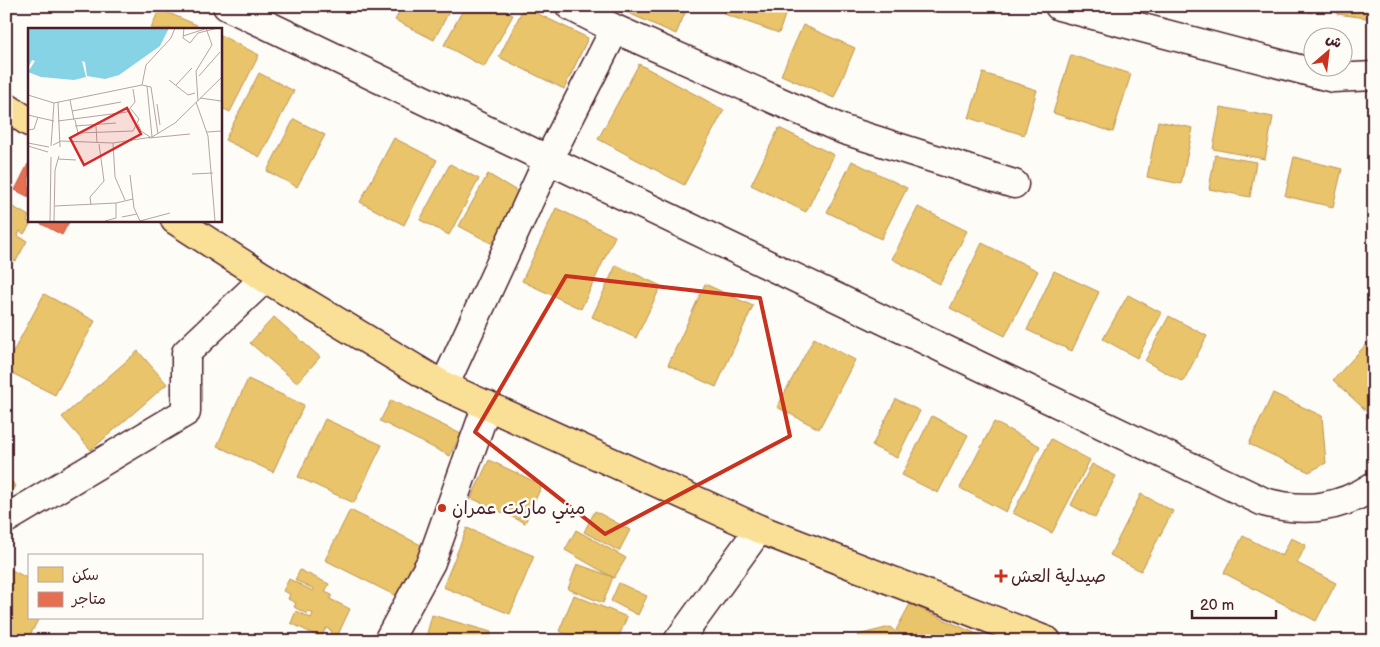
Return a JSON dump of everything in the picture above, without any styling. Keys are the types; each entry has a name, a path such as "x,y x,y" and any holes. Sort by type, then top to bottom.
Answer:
{"main road":[{"path":"6,107 28,121"},
{"path":"177,221 265,278 444,386 759,529 1047,641"}],"street":[{"path":"227,6 1264,502 1284,507 1324,507 1343,503 1374,486"},
{"path":"570,6 615,29 844,130 1014,184"},
{"path":"1059,6 1333,78 1374,76"},
{"path":"444,386 548,160 615,29"},
{"path":"6,519 186,412 186,353 265,278"},
{"path":"388,641 431,562 487,405"},
{"path":"678,641 759,529"}],"highlighted area":[{"path":"566,276 760,298 790,436 605,534 475,432"}],"building: سكن":[{"path":"403,6 452,6 434,40 395,20"},
{"path":"465,6 496,6 513,15 484,67 444,45"},
{"path":"620,6 688,6 676,34 619,9"},
{"path":"726,6 788,6 779,33 724,14"},
{"path":"1286,6 1314,6 1312,13"},
{"path":"1338,6 1374,6 1374,19 1337,14"},
{"path":"524,7 588,38 564,89 499,57"},
{"path":"159,9 197,25 196,28 151,28"},
{"path":"803,25 855,48 834,98 781,75"},
{"path":"221,36 259,55 230,112 221,108"},
{"path":"1071,55 1131,74 1113,132 1053,113"},
{"path":"639,64 724,110 684,185 598,139"},
{"path":"259,73 294,91 260,157 225,140"},
{"path":"983,73 1037,90 1024,135 969,118"},
{"path":"1221,107 1273,117 1265,159 1213,149"},
{"path":"294,119 325,135 297,187 267,171"},
{"path":"1158,121 1193,128 1181,184 1147,177"},
{"path":"779,128 834,155 806,212 751,185"},
{"path":"394,138 437,160 404,225 360,202"},
{"path":"6,147 13,151 6,164"},
{"path":"1215,155 1256,162 1250,197 1209,189"},
{"path":"1294,157 1342,169 1333,207 1285,196"},
{"path":"852,161 907,188 881,239 827,212"},
{"path":"450,164 479,179 449,235 420,220"},
{"path":"488,174 527,197 502,249 459,226"},
{"path":"6,203 28,215 27,221 31,223 24,234 20,231 18,236 27,241 16,261 8,257 6,259"},
{"path":"918,207 967,231 940,284 892,259"},
{"path":"556,208 615,236 581,309 522,281"},
{"path":"982,243 1038,271 1005,336 950,308"},
{"path":"616,265 661,286 636,338 592,317"},
{"path":"1054,271 1099,292 1072,351 1027,330"},
{"path":"705,284 753,306 716,387 668,365"},
{"path":"44,294 95,321 55,395 6,370 6,365"},
{"path":"1128,295 1162,313 1137,358 1103,339"},
{"path":"1169,316 1207,336 1183,382 1145,361"},
{"path":"274,317 320,357 297,383 250,343"},
{"path":"814,338 855,360 819,429 777,407"},
{"path":"1372,338 1374,340 1374,418 1333,380"},
{"path":"138,351 167,384 91,450 62,417"},
{"path":"248,379 304,405 273,472 217,446"},
{"path":"1273,393 1322,416 1326,463 1309,472 1249,444"},
{"path":"896,399 920,411 897,458 872,446"},
{"path":"391,400 461,434 450,456 380,421"},
{"path":"932,416 968,435 938,493 902,475"},
{"path":"325,419 382,445 354,503 298,477"},
{"path":"994,422 1040,446 1006,512 960,488"},
{"path":"1051,439 1090,460 1052,533 1013,513"},
{"path":"489,460 542,485 525,523 471,498"},
{"path":"1092,464 1116,476 1095,518 1071,505"},
{"path":"6,474 16,487 6,494"},
{"path":"1141,494 1173,511 1141,571 1110,555"},
{"path":"350,510 425,547 400,598 325,560"},
{"path":"595,511 630,530 619,551 584,532"},
{"path":"467,528 534,556 510,614 443,587"},
{"path":"576,530 626,558 614,578 565,550"},
{"path":"1243,536 1282,556 1291,538 1306,545 1297,563 1336,583 1316,621 1224,573"},
{"path":"577,564 613,577 603,603 568,589"},
{"path":"6,567 28,578 28,620 38,620 27,641 12,641 6,638"},
{"path":"300,570 329,584 325,592 332,595 330,599 350,609 335,641 327,640 332,631 326,628 321,638 291,623 296,611 311,618 313,614 308,611 307,614 294,607 296,603 288,599 290,594 283,591 289,579 313,591 314,589 295,580"},
{"path":"619,583 647,596 638,615 611,601"},
{"path":"574,595 627,617 617,641 583,641 559,631"},
{"path":"910,604 990,640 908,641 896,630"},
{"path":"432,615 491,632 489,641 425,641"},
{"path":"890,627 906,641 857,641 858,635"}],"building: متاجر":[{"path":"28,164 28,196 15,190"},
{"path":"36,221 69,221 62,235"}],"place":[{"name":"ميني ماركت عمران","path":"442,508"},
{"name":"صيدلية العش","path":"1001,576"}]}
